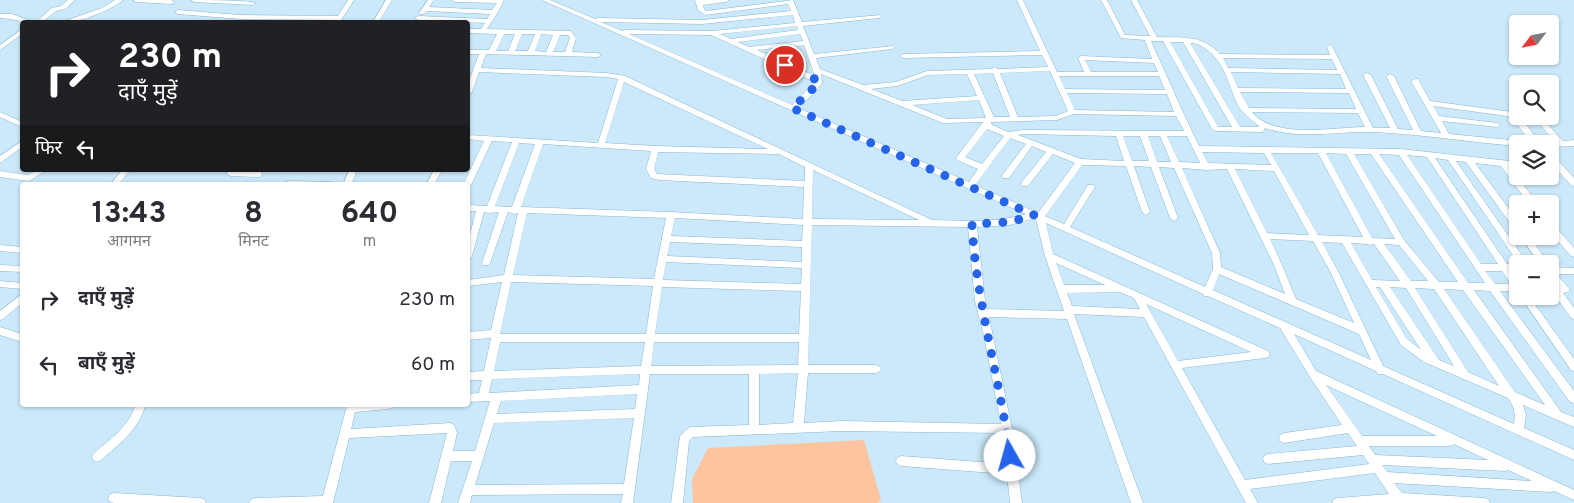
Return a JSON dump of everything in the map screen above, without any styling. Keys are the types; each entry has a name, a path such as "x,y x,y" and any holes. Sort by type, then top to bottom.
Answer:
{"street":[{"path":"41,20 54,9 65,7 72,0"},
{"path":"71,20 104,9 120,0"},
{"path":"136,0 172,2"},
{"path":"194,0 254,2"},
{"path":"178,12 237,20 338,20 351,0"},
{"path":"377,20 389,0"},
{"path":"416,20 431,0"},
{"path":"455,0 501,1 483,31"},
{"path":"545,0 970,186 1381,371 1574,455"},
{"path":"726,0 699,1 701,10 705,12 790,1 817,70 819,81 792,108"},
{"path":"1020,0 1072,112"},
{"path":"1104,0 1123,37 1205,42 1226,70 1245,110 1263,125 1301,131 1395,131 1509,142"},
{"path":"1134,0 1151,38 1157,61 1179,114 1206,167"},
{"path":"237,20 254,2"},
{"path":"425,9 495,12"},
{"path":"590,20 702,22 794,13"},
{"path":"0,16 12,16 24,20"},
{"path":"619,32 712,34 797,23 879,16"},
{"path":"470,21 489,21"},
{"path":"470,31 570,33 573,36 568,54"},
{"path":"492,52 501,32"},
{"path":"511,52 519,32"},
{"path":"530,53 539,32"},
{"path":"731,41 801,32"},
{"path":"0,48 20,33"},
{"path":"549,53 557,33"},
{"path":"712,34 750,49 819,81"},
{"path":"1165,39 1216,129 1260,130 1263,125"},
{"path":"1185,40 1238,129"},
{"path":"750,49 806,44"},
{"path":"1330,47 1370,130"},
{"path":"811,57 892,48"},
{"path":"470,52 598,55"},
{"path":"470,83 483,52"},
{"path":"903,56 1044,52"},
{"path":"1216,56 1335,57"},
{"path":"1088,74 1081,58 1157,61"},
{"path":"477,70 607,75 622,78 931,222"},
{"path":"817,70 946,121 1057,118 1072,112 1179,114"},
{"path":"995,70 1015,119"},
{"path":"1226,70 1342,72"},
{"path":"864,88 897,84 927,73 969,71 1163,74"},
{"path":"969,71 981,98 988,121 1009,134 1080,162 1277,168"},
{"path":"1367,75 1395,131"},
{"path":"1390,76 1420,134"},
{"path":"601,145 622,78"},
{"path":"1415,81 1447,137"},
{"path":"1236,90 1351,91"},
{"path":"1062,91 1171,92"},
{"path":"900,104 981,98"},
{"path":"1428,103 1509,114 1519,121 1530,135"},
{"path":"1245,110 1361,111"},
{"path":"0,114 20,124"},
{"path":"1436,118 1497,125"},
{"path":"983,168 960,158 988,121"},
{"path":"1544,125 1561,143 1573,144"},
{"path":"970,186 1009,134 1023,132 1189,134"},
{"path":"1119,134 1131,164 1146,212"},
{"path":"1143,134 1174,218"},
{"path":"1163,134 1216,253 1217,269 1207,293"},
{"path":"470,137 654,149 780,152"},
{"path":"468,182 488,139"},
{"path":"470,251 485,210 516,141"},
{"path":"483,397 508,278 519,211 540,142"},
{"path":"1006,176 1031,142"},
{"path":"0,160 20,145"},
{"path":"654,149 650,169 654,176 808,184"},
{"path":"1197,149 1401,152 1509,164"},
{"path":"1025,184 1051,150"},
{"path":"1266,150 1334,271 1381,371"},
{"path":"1320,150 1374,242 1408,284 1465,375"},
{"path":"1348,150 1401,242 1437,286 1512,396 1521,415 1518,431"},
{"path":"1373,151 1428,233 1557,414"},
{"path":"1401,152 1478,267 1574,399"},
{"path":"1429,155 1509,275"},
{"path":"1451,159 1518,255"},
{"path":"1469,160 1509,216"},
{"path":"470,208 806,222 931,222 972,224 1010,222 1037,216 1080,162"},
{"path":"1504,164 1527,195"},
{"path":"798,427 803,369 806,222 810,166"},
{"path":"1230,167 1292,300"},
{"path":"1559,168 1574,183"},
{"path":"0,174 29,178 40,172"},
{"path":"116,182 124,172"},
{"path":"230,172 259,174"},
{"path":"1065,229 1090,187"},
{"path":"486,263 504,211"},
{"path":"627,503 658,282 671,215"},
{"path":"1037,216 1060,289 1137,503"},
{"path":"972,224 976,272 1007,429 1016,503"},
{"path":"1262,236 1401,242"},
{"path":"1559,236 1574,254"},
{"path":"667,239 806,244"},
{"path":"1345,241 1404,342 1420,356 1574,422"},
{"path":"0,248 20,250"},
{"path":"1049,256 1265,354 1176,365"},
{"path":"663,259 805,265"},
{"path":"1478,267 1509,268"},
{"path":"0,268 20,269"},
{"path":"1217,269 1362,331"},
{"path":"1559,271 1574,272"},
{"path":"470,283 508,278 805,288"},
{"path":"1370,283 1509,288"},
{"path":"0,284 20,286"},
{"path":"1383,284 1436,363"},
{"path":"1060,289 1124,289"},
{"path":"1561,290 1574,315"},
{"path":"1137,296 1252,503"},
{"path":"0,316 20,300"},
{"path":"1530,305 1574,367"},
{"path":"983,313 1146,313"},
{"path":"1284,327 1313,374 1400,500"},
{"path":"0,331 20,337"},
{"path":"470,336 804,338"},
{"path":"754,369 754,430"},
{"path":"470,376 646,370 876,369"},
{"path":"1313,374 1574,495"},
{"path":"470,398 642,389"},
{"path":"464,503 497,396"},
{"path":"98,458 134,420 140,411 140,407"},
{"path":"255,503 327,502 351,407"},
{"path":"490,419 640,413"},
{"path":"345,434 447,427 452,434 435,503"},
{"path":"677,503 686,434 691,432 798,427 1007,429"},
{"path":"1284,438 1351,428"},
{"path":"1268,459 1363,446 1454,441"},
{"path":"447,456 478,456"},
{"path":"901,462 1012,469"},
{"path":"1242,485 1378,469 1511,466"},
{"path":"1378,469 1557,487"},
{"path":"468,490 629,489"},
{"path":"114,498 200,503"},
{"path":"1338,503 1400,500 1484,503"}],"shaded area":[{"path":"864,440 881,500 878,503 693,503 692,479 708,448"}],"route":[{"path":"785,65 819,81 792,108 1034,215 1010,222 972,224 980,301 996,372 1010,456"}]}
